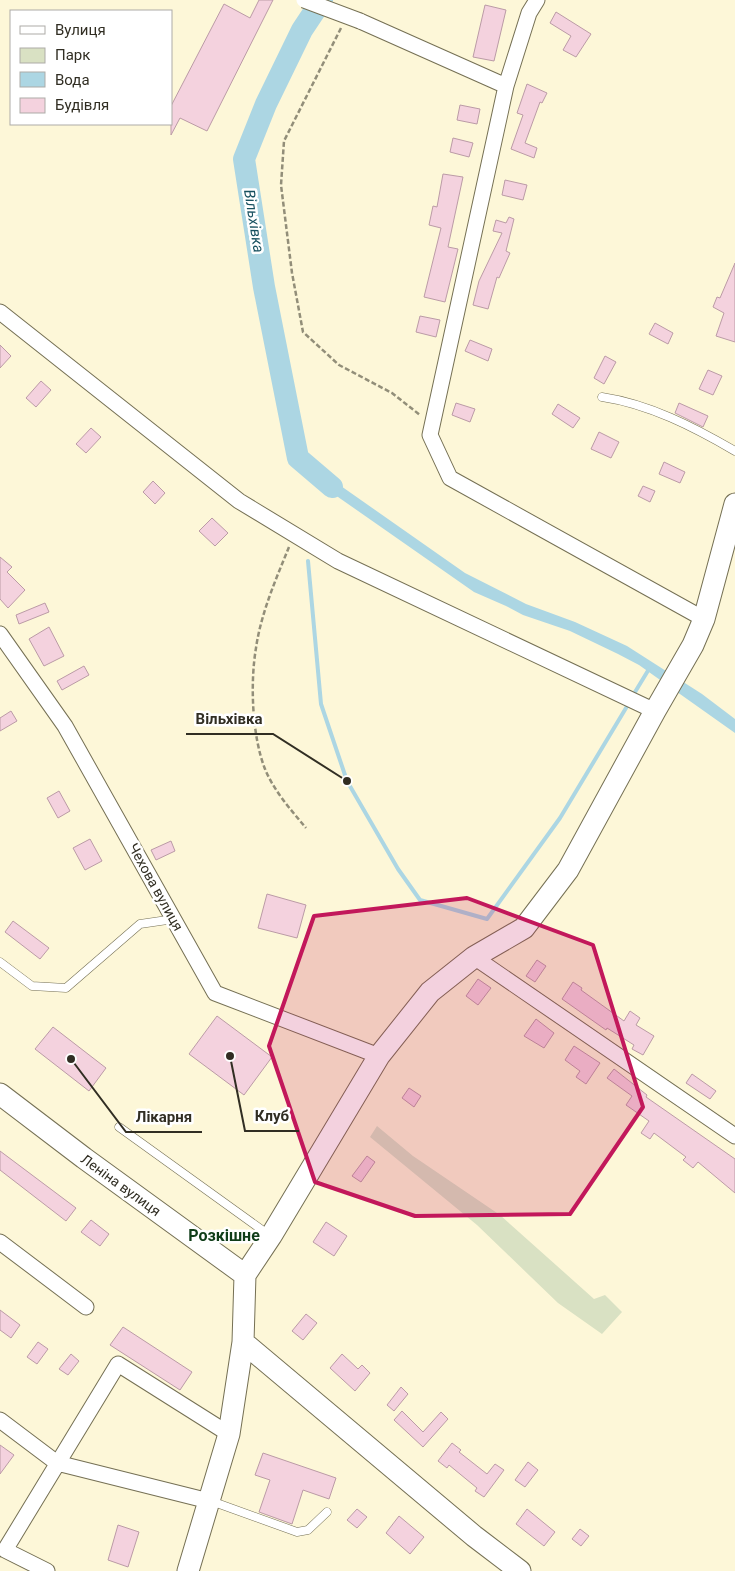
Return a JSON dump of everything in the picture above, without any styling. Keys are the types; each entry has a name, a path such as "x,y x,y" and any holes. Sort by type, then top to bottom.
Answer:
{"street":[{"path":"304,0 360,21 506,86"},
{"path":"536,0 528,13 506,86 430,435 450,478 704,620"},
{"path":"0,312 239,501 338,561 659,704"},
{"path":"188,1571 229,1434 244,1342 245,1275 271,1236 379,1056 430,992 474,956 524,928 568,870 693,645 704,620 735,505"},
{"name":"Чехова вулиця","path":"0,634 65,726 216,993 379,1056"},
{"path":"474,956 735,1136"},
{"name":"Леніна вулиця","path":"0,1094 84,1158 245,1275"},
{"path":"0,1242 86,1308"},
{"path":"244,1342 474,1536 520,1571"},
{"path":"47,1571 5,1550 118,1364 229,1434"},
{"path":"0,1420 57,1463 209,1501"}],"lane":[{"path":"602,397 630,401 710,437 735,451"},
{"path":"0,962 32,986 66,988 140,924 174,919"},
{"path":"119,1127 271,1236"},
{"path":"209,1501 297,1532 308,1530 327,1512"}],"path":[{"path":"342,26 284,141 281,185 292,273 303,332 339,365 392,393 432,425"},
{"path":"294,534 271,592 256,648 254,709 256,733 265,769 280,797 306,828"}],"highlighted area":[{"path":"467,898 593,945 643,1107 570,1214 415,1216 315,1182 269,1046 314,916"}],"green space":[{"path":"377,1126 413,1156 500,1215 594,1299 605,1295 622,1312 602,1334 558,1303 477,1225 370,1137"}],"water":[{"path":"311,465 465,573 526,604 575,622 627,646 702,694 735,719 735,733 639,665 570,631 523,615 474,592 318,483 304,470"}],"building":[{"path":"259,0 273,0 207,131 180,118 171,135 172,104 224,4 250,18"},
{"path":"485,5 506,10 494,61 473,57"},
{"path":"556,12 591,34 576,57 563,50 571,36 550,23"},
{"path":"527,84 547,93 542,103 540,102 525,143 537,148 534,158 511,149 523,115 517,113"},
{"path":"460,105 480,109 477,124 457,120"},
{"path":"453,138 473,143 469,157 450,152"},
{"path":"443,174 463,177 448,247 458,249 445,302 424,297 441,228 429,225 433,206 437,207"},
{"path":"505,180 527,185 523,200 502,195"},
{"path":"509,217 514,219 506,251 510,253 499,278 497,277 488,309 473,305 479,281 502,233 493,231 496,220 506,223"},
{"path":"735,263 735,342 716,336 724,313 713,307 717,297 720,298"},
{"path":"420,316 440,320 436,337 416,332"},
{"path":"655,323 673,333 668,344 649,334"},
{"path":"470,340 492,349 488,361 465,351"},
{"path":"0,345 11,356 0,368"},
{"path":"605,356 616,362 604,384 594,378"},
{"path":"708,370 722,376 713,395 699,389"},
{"path":"41,381 51,390 36,407 26,398"},
{"path":"456,403 475,409 470,422 452,415"},
{"path":"679,403 708,416 703,427 675,413"},
{"path":"558,404 580,418 573,428 552,414"},
{"path":"91,428 101,437 86,453 76,444"},
{"path":"599,432 619,442 611,458 591,449"},
{"path":"664,462 685,472 680,483 659,474"},
{"path":"153,481 165,493 155,504 143,492"},
{"path":"643,486 655,491 650,502 638,496"},
{"path":"212,518 228,533 215,546 199,531"},
{"path":"0,557 12,567 7,572 25,590 8,608 0,599"},
{"path":"45,603 49,612 19,624 16,615"},
{"path":"49,627 64,656 44,666 29,639"},
{"path":"84,666 89,675 62,690 57,681"},
{"path":"11,711 17,721 0,731 0,718"},
{"path":"59,791 70,811 58,818 47,798"},
{"path":"90,839 102,861 85,870 73,848"},
{"path":"171,841 175,851 156,860 151,850"},
{"path":"267,894 306,905 297,938 258,928"},
{"path":"13,921 49,948 40,959 5,932"},
{"path":"537,960 546,966 535,982 526,976"},
{"path":"478,979 491,988 478,1005 466,996"},
{"path":"573,982 624,1021 630,1011 640,1018 636,1025 654,1036 643,1055 632,1049 634,1045 607,1028 606,1030 562,999"},
{"path":"217,1016 272,1057 244,1095 189,1054"},
{"path":"536,1019 554,1033 544,1048 524,1036"},
{"path":"53,1027 106,1068 89,1091 35,1049"},
{"path":"574,1046 600,1063 586,1084 576,1077 580,1071 565,1060"},
{"path":"614,1069 647,1095 646,1097 735,1159 735,1193 698,1162 693,1168 683,1160 686,1157 654,1133 650,1139 641,1133 649,1121 626,1105 632,1096 607,1078"},
{"path":"692,1074 716,1091 710,1099 686,1083"},
{"path":"409,1088 421,1096 414,1107 402,1098"},
{"path":"0,1151 76,1208 66,1221 0,1170"},
{"path":"367,1156 375,1162 361,1182 352,1176"},
{"path":"91,1220 109,1234 100,1246 81,1232"},
{"path":"326,1222 347,1236 334,1256 313,1242"},
{"path":"0,1310 20,1325 11,1338 0,1330"},
{"path":"306,1314 317,1323 303,1340 292,1331"},
{"path":"123,1327 192,1372 180,1390 110,1345"},
{"path":"38,1342 48,1349 37,1364 27,1357"},
{"path":"71,1354 79,1361 68,1375 59,1369"},
{"path":"342,1354 358,1369 362,1365 370,1373 355,1391 330,1368"},
{"path":"401,1387 408,1394 394,1411 387,1405"},
{"path":"402,1411 423,1432 441,1412 448,1419 423,1447 394,1420"},
{"path":"452,1443 461,1450 459,1452 487,1474 495,1464 504,1470 484,1497 475,1491 477,1488 449,1465 447,1468 438,1461"},
{"path":"0,1445 14,1455 0,1474"},
{"path":"263,1453 336,1478 329,1499 303,1490 292,1524 259,1512 270,1480 255,1475"},
{"path":"528,1462 538,1470 525,1487 515,1480"},
{"path":"357,1509 367,1517 357,1528 347,1520"},
{"path":"527,1509 555,1532 544,1546 516,1524"},
{"path":"399,1516 424,1537 410,1554 386,1533"},
{"path":"118,1525 139,1532 128,1567 108,1560"},
{"path":"580,1529 589,1536 581,1546 572,1539"}],"waterway":[{"name":"Вільхівка","path":"322,0 302,30 266,104 244,159 264,287 298,458 332,487"},
{"name":"Вільхівка","path":"308,561 321,704 347,781 398,869 420,900 487,919 560,818 629,703"},
{"name":"Вільхівка","path":"632,697 649,669"}],"place":[{"name":"Вільхівка","path":"347,781"},
{"name":"Клуб","path":"230,1056"},
{"name":"Лікарня","path":"71,1059"}],"district":[{"name":"Розкішне","path":"224,1235"}]}
